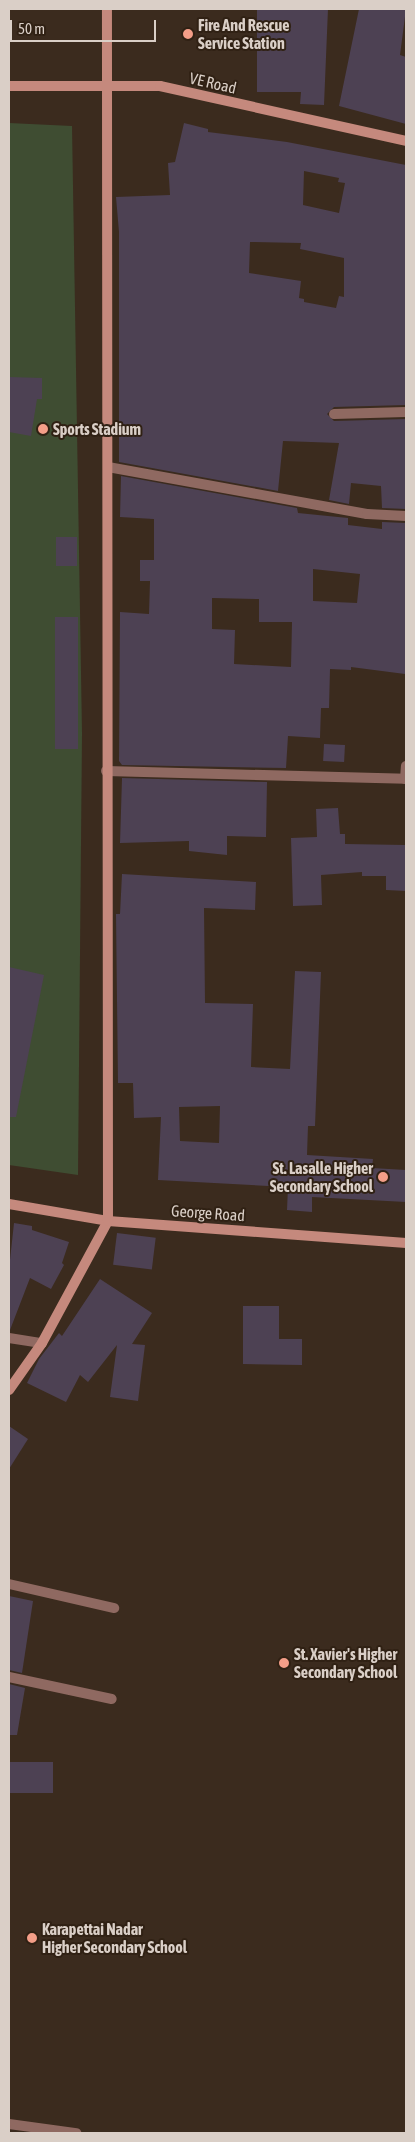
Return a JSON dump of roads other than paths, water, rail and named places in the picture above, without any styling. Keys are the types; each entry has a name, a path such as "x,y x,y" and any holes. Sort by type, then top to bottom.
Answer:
{"main road":[{"path":"9,1390 42,1343 108,1221 106,771 109,86 107,9"},
{"name":"VE Road","path":"9,86 160,86 406,141"},
{"name":"George Road","path":"9,1204 108,1221 406,1243"}],"street":[{"path":"334,414 406,412"},
{"path":"108,467 367,514 406,516"},
{"path":"106,771 406,779 406,766"},
{"path":"9,1338 42,1343"},
{"path":"9,1584 114,1608"},
{"path":"9,1677 112,1699"},
{"path":"9,2124 76,2133"}],"place":[{"name":"Fire And Rescue Service Station","path":"188,34"},
{"name":"Sports Stadium","path":"43,429"},
{"name":"St. Lasalle Higher Secondary School","path":"383,1177"},
{"name":"St. Xavier's Higher Secondary School","path":"284,1663"},
{"name":"Karapettai Nadar Higher Secondary School","path":"32,1938"}]}
